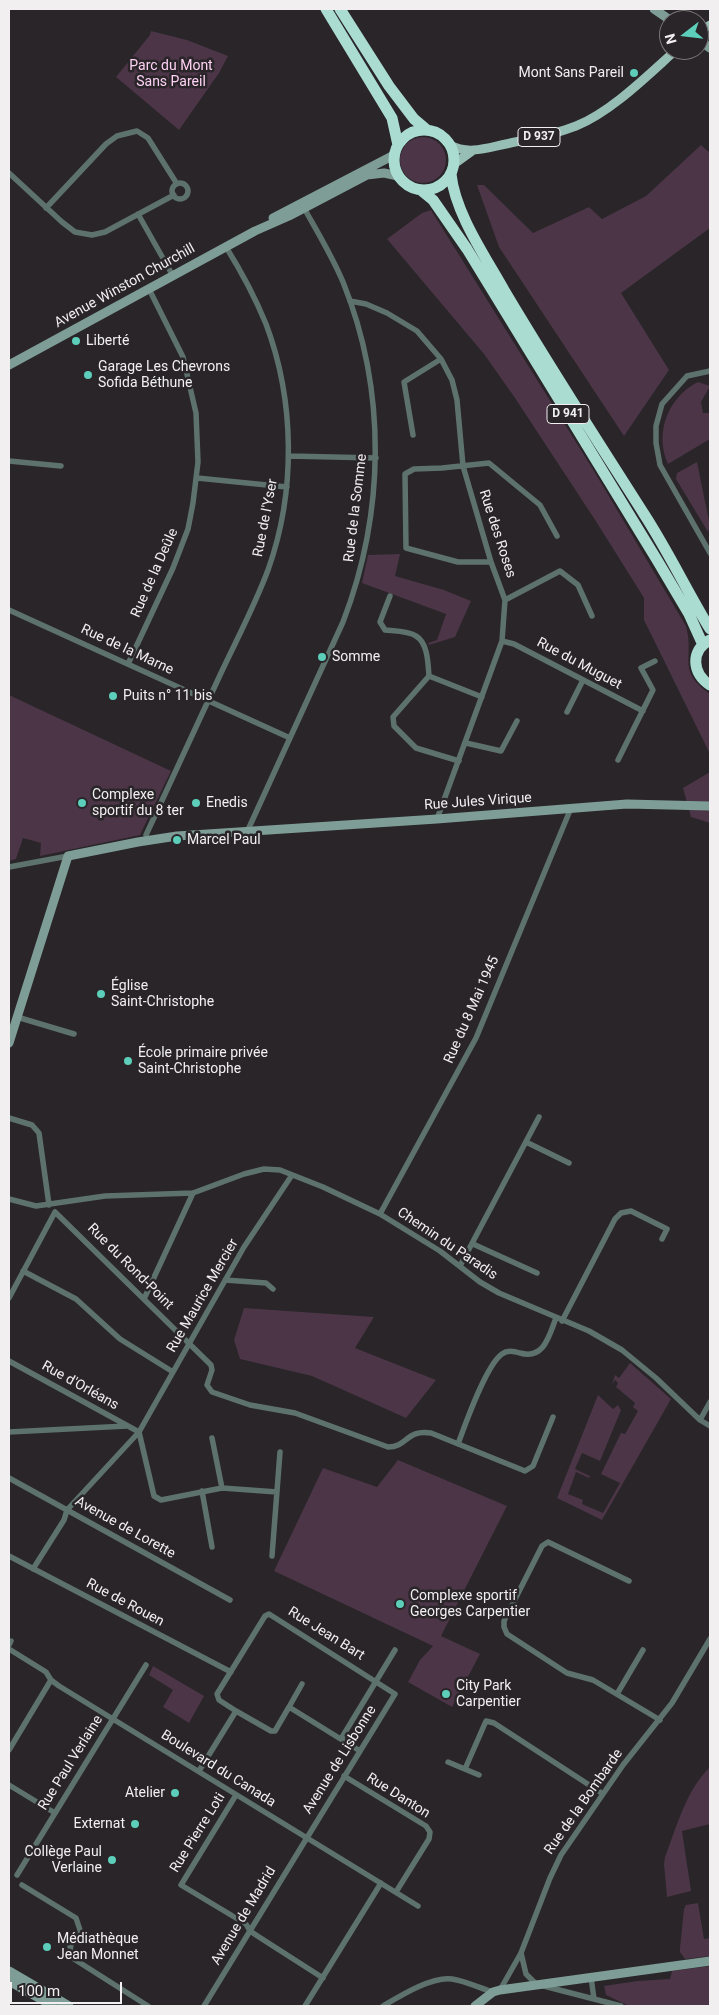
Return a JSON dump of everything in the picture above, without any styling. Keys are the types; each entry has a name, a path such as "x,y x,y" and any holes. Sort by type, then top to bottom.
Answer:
{"highway":[{"path":"326,9 388,111 395,128 396,150 394,167 398,176 409,187 422,191 439,187 453,169 454,154 450,145 438,133 417,130 408,134 396,150"},
{"path":"340,9 389,86 414,119 426,130"},
{"name":"D 941","path":"453,169 452,182 462,212 482,252 530,333 652,527 710,629"},
{"name":"D 941","path":"422,191 433,200 467,249 706,642"},
{"path":"706,642 696,659 696,667 703,680 710,685"}],"main road":[{"name":"D 937","path":"450,145 472,151 534,139 584,122 614,103 664,60"},
{"name":"D 937","path":"453,169 472,151"}],"street":[{"path":"46,208 106,144 117,136 137,131 148,138 177,184"},
{"name":"Avenue Winston Churchill","path":"255,231 264,222 396,150"},
{"name":"Avenue Winston Churchill","path":"9,365 226,246 367,175 384,172 398,176"},
{"path":"9,173 75,232 92,235 104,232 174,195"},
{"path":"174,195 180,199 188,194 186,186 177,184"},
{"path":"174,195 174,188 177,184"},
{"name":"Avenue Winston Churchill","path":"304,208 303,205 328,192 332,186"},
{"name":"Rue de la Somme","path":"247,832 343,622 355,591 363,563 368,534 376,458 376,425 373,395 364,349 350,302 328,250 304,208"},
{"path":"138,214 173,276"},
{"name":"Rue de l'Yser","path":"147,840 146,835 260,591 275,548 287,487 289,456 286,408 272,345 257,304 226,246"},
{"name":"Rue de la Deûle","path":"128,664 181,548 188,529 197,478 196,413 191,385 180,350 149,289"},
{"name":"Rue des Roses","path":"350,302 366,304 387,313 417,331 441,359 452,380 457,400 463,466 491,562 505,600 502,641 437,819"},
{"path":"413,435 404,382 441,359"},
{"path":"710,371 687,376 662,404 656,426 656,443 660,465 710,553"},
{"path":"289,456 376,458"},
{"path":"9,461 61,466"},
{"path":"491,562 458,562 406,548 405,474 414,469 489,463 540,505 557,536"},
{"path":"197,478 287,487"},
{"path":"505,600 560,570 578,585 592,616"},
{"path":"390,596 380,622 385,630 416,635 422,642 428,661 429,676 393,717 394,726 416,748 459,761"},
{"name":"Rue de la Marne","path":"9,610 290,738"},
{"name":"Rue du Muguet","path":"502,641 514,644 643,711"},
{"path":"618,760 653,690 641,668 655,660"},
{"path":"429,676 482,697"},
{"path":"567,712 583,680"},
{"path":"466,743 501,751 517,720"},
{"name":"Rue Jules Virique","path":"68,856 147,840 247,832 627,804 710,806"},
{"name":"Rue du 8 Mai 1945","path":"380,1214 476,1038 571,808"},
{"path":"9,867 68,856 9,1043"},
{"path":"17,1017 74,1034"},
{"path":"460,1266 539,1117"},
{"path":"9,1118 32,1125 39,1133 51,1204 55,1212 9,1298"},
{"path":"526,1142 569,1164"},
{"name":"Chemin du Paradis","path":"9,1199 36,1206 105,1196 193,1194 244,1174 264,1169 274,1169 292,1175 380,1214 440,1251 480,1282 499,1293 589,1331 622,1350 656,1378 700,1420 710,1426"},
{"name":"Rue Maurice Mercier","path":"33,1569 64,1520 67,1510 139,1432 244,1247 292,1175"},
{"path":"144,1299 193,1194"},
{"path":"552,1417 533,1466 529,1470 518,1469 458,1444 477,1395 497,1359 502,1354 510,1351 531,1356 536,1354 559,1319 621,1212 631,1211 667,1230 662,1239"},
{"name":"Rue du Rond-Point","path":"55,1212 207,1361 212,1367 207,1385 212,1392 250,1405 295,1413 388,1447 397,1446 412,1434 420,1431 431,1432 458,1444"},
{"path":"473,1244 537,1273"},
{"path":"24,1271 76,1299 120,1338 173,1372"},
{"path":"225,1280 266,1283 273,1289"},
{"name":"Rue d'Orléans","path":"9,1361 127,1426 135,1428 139,1432"},
{"path":"700,1420 710,1402"},
{"path":"9,1432 127,1426"},
{"path":"139,1432 154,1496 161,1500 222,1488 277,1492"},
{"path":"212,1438 222,1488"},
{"path":"272,1556 280,1452"},
{"name":"Avenue de Lorette","path":"9,1478 230,1600"},
{"path":"202,1491 212,1547"},
{"path":"629,1581 548,1542 542,1546 503,1624 507,1634 566,1673 593,1680 660,1720"},
{"name":"Rue de Rouen","path":"9,1556 231,1672"},
{"name":"Rue Jean Bart","path":"236,1711 219,1700 217,1694 265,1616 269,1614 395,1694"},
{"name":"Rue de la Bombarde","path":"497,1991 521,1953 561,1855 623,1765 660,1720 710,1639"},
{"name":"Boulevard du Canada","path":"9,1649 46,1672 51,1680 418,1906"},
{"name":"Avenue de Lisbonne","path":"341,1739 395,1650"},
{"path":"617,1694 643,1650"},
{"name":"Rue Paul Verlaine","path":"18,1874 146,1665"},
{"path":"9,1750 51,1680"},
{"path":"199,1771 236,1711 271,1731 275,1731 302,1684"},
{"name":"Avenue de Lisbonne","path":"306,1838 395,1694"},
{"path":"289,1707 360,1751"},
{"path":"465,1769 486,1721 494,1723 603,1794"},
{"path":"448,1762 479,1775"},
{"name":"Rue Danton","path":"344,1776 426,1826 430,1832 429,1839 396,1892"},
{"path":"9,1785 55,1813"},
{"name":"Rue Pierre Loti","path":"236,1795 181,1884 246,1924 250,1931"},
{"name":"Avenue de Madrid","path":"204,2006 306,1838"},
{"path":"305,2006 380,1882"},
{"path":"22,1885 76,1918 80,1930 70,1948 74,1959 148,2006"},
{"path":"250,1931 323,1978"},
{"path":"521,1953 526,1974 536,1984 621,2006"},
{"path":"475,2006 497,1991 710,1961"},
{"path":"9,1971 69,2006"},
{"path":"591,1977 594,1999"},
{"path":"383,2006 434,1981 451,1979 497,1991"},
{"path":"9,1980 53,2006"}],"green space":[{"name":"Parc du Mont Sans Pareil","path":"151,31 187,40 228,56 219,73 179,130 116,77 150,35"},
{"path":"418,137 428,137 440,143 445,151 445,169 440,177 432,182 418,183 410,180 403,173 400,165 400,155 403,147 410,140"},
{"path":"701,145 710,153 710,228 621,293 669,370 624,436 499,247 477,185 484,185 533,233 589,207 602,219 646,196"},
{"path":"431,210 594,471 686,626 690,671 693,678 710,694 710,754 644,620 644,598 597,523 484,354 387,239 422,213"},
{"path":"698,382 710,386 701,402 703,413 709,413 710,439 668,464 663,440 663,428 666,417 679,397"},
{"path":"697,462 710,526 708,532 676,479 677,473"},
{"path":"400,554 395,576 444,590 471,601 455,637 429,645 428,643 437,640 446,614 362,583 368,555"},
{"name":"Complexe sportif du 8 ter","path":"9,695 171,771 140,835 40,856 41,843 23,838 16,859 9,861"},
{"path":"710,772 710,823 691,817 683,788"},
{"path":"244,1308 374,1317 355,1348 436,1380 406,1418 312,1376 240,1359 234,1340"},
{"path":"630,1363 671,1399 602,1520 557,1498 598,1395 613,1409 618,1405 621,1410 600,1461 582,1453 575,1469 590,1476 589,1478 576,1472 568,1494 583,1500 582,1504 603,1513 620,1483 601,1474 621,1433 625,1434 638,1411 633,1407 635,1403 616,1387 618,1383 615,1380 612,1385 615,1375 619,1378"},
{"name":"Complexe sportif Georges Carpentier","path":"398,1460 507,1506 441,1636 480,1654 452,1707 408,1682 420,1660 433,1646 274,1571 323,1468 377,1487"},
{"path":"153,1666 204,1696 189,1723 163,1707 173,1690 149,1675"},
{"path":"710,1767 710,1824 682,1831 691,1891 667,1897 665,1857 688,1797"},
{"path":"698,1903 704,1939 710,1938 710,1956 685,1959 680,1952 684,1909 686,1905"},
{"path":"710,1966 710,2006 629,2006 606,1995 604,1986 670,1979 672,1971"}],"place":[{"name":"Mont Sans Pareil","path":"634,73"},
{"name":"Liberté","path":"76,341"},
{"name":"Garage Les Chevrons Sofida Béthune","path":"88,375"},
{"name":"Somme","path":"322,657"},
{"name":"Puits n° 11 bis","path":"113,696"},
{"name":"Complexe sportif du 8 ter","path":"82,803"},
{"name":"Enedis","path":"196,803"},
{"name":"Marcel Paul","path":"177,840"},
{"name":"Église Saint-Christophe","path":"101,994"},
{"name":"École primaire privée Saint-Christophe","path":"128,1061"},
{"name":"Complexe sportif Georges Carpentier","path":"400,1604"},
{"name":"City Park Carpentier","path":"446,1694"},
{"name":"Atelier","path":"175,1793"},
{"name":"Externat","path":"135,1824"},
{"name":"Collège Paul Verlaine","path":"112,1860"},
{"name":"Médiathèque Jean Monnet","path":"47,1947"}]}
